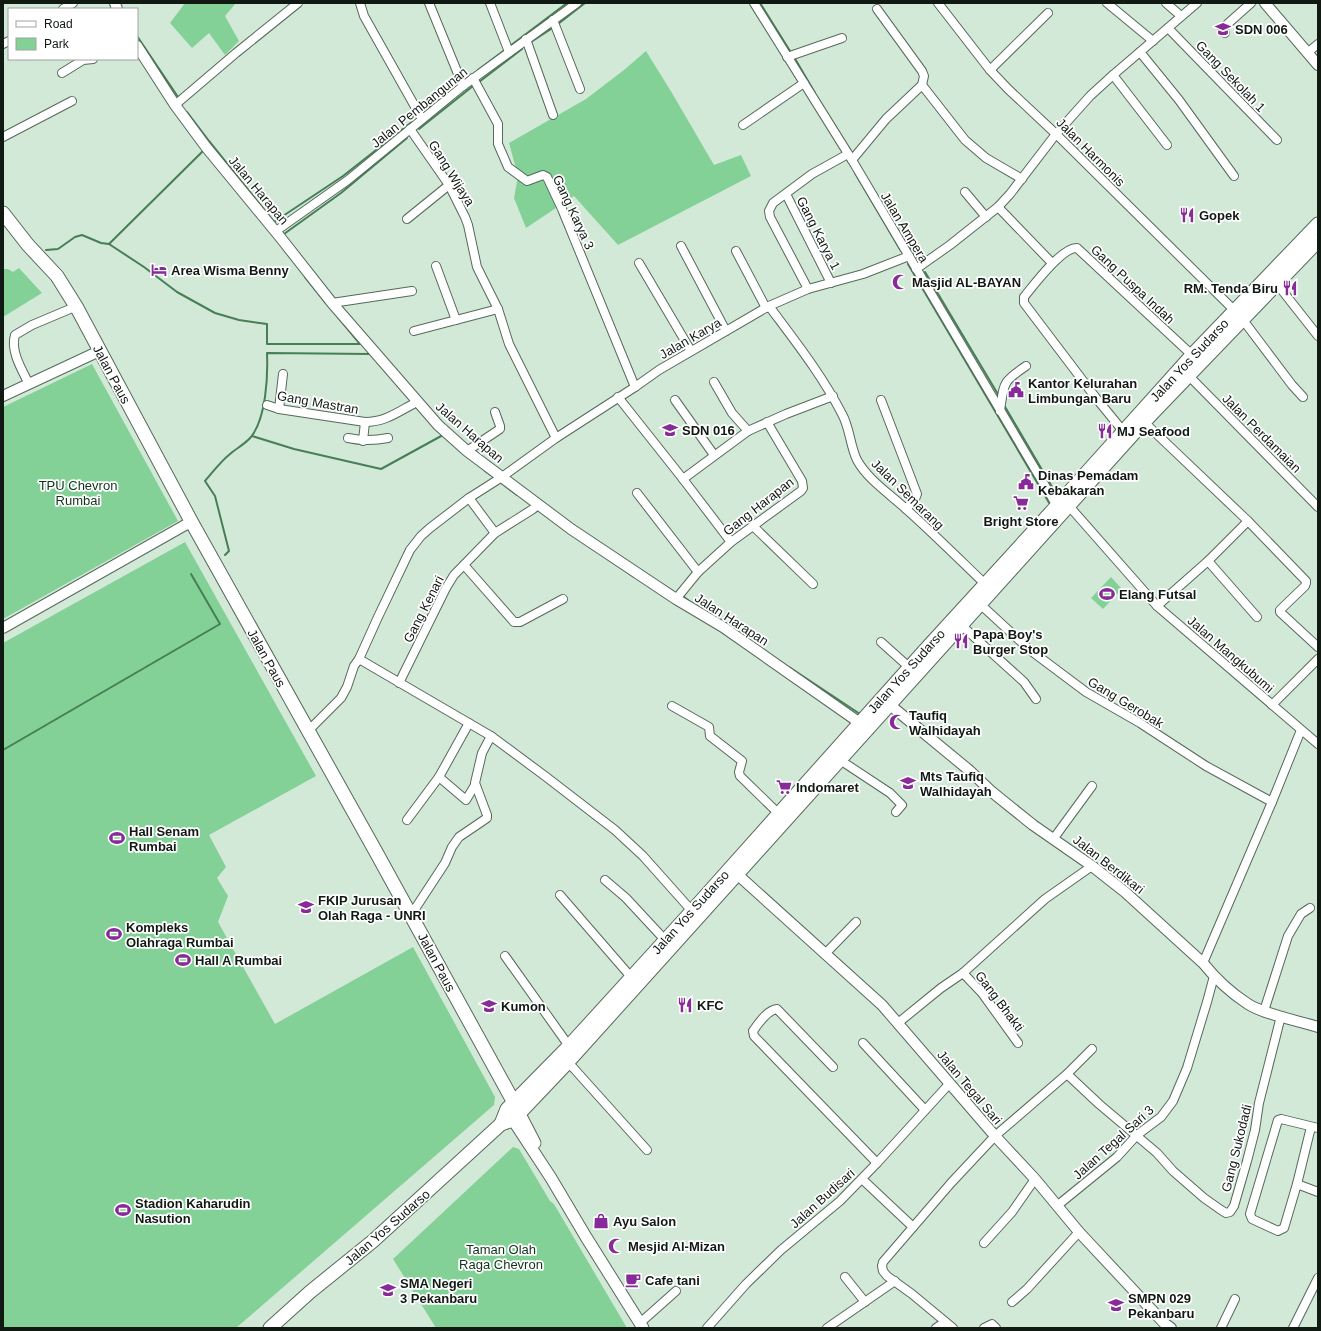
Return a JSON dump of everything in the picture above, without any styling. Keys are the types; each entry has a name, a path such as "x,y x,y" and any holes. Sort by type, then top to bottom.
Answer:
{"main road":[{"name":"Jalan Paus","path":"3,213 28,245 56,276 77,308 189,523 511,1113"},
{"name":"Jalan Yos Sudarso","path":"1239,316 1318,224"},
{"name":"Jalan Paus","path":"3,225 22,250 50,279 70,309 93,354 411,915 511,1113"},
{"name":"Jalan Yos Sudarso","path":"511,1113 568,1046 631,976 659,954 665,940 910,668 961,625 980,604 1063,506 1123,431 1200,353 1239,316 1277,284 1318,241"},
{"name":"Jalan Yos Sudarso","path":"270,1328 310,1292 373,1240 568,1062 659,954 738,875 890,705 928,654 985,584 1189,376 1200,353"},
{"path":"511,1113 546,1162 551,1178 586,1237 642,1325"}],"street":[{"path":"176,104 298,3"},
{"path":"360,3 364,16 420,116"},
{"path":"429,3 462,86"},
{"path":"490,3 508,49"},
{"name":"Jalan Pembangunan","path":"276,232 412,131 420,116 473,78 508,49 526,40 577,3"},
{"name":"Jalan Ampera","path":"754,3 850,157 1000,411 1063,506"},
{"name":"Jalan Harmonis","path":"938,3 990,70 1008,89 1056,134 1239,316 1303,397"},
{"path":"1107,3 1153,41"},
{"path":"1166,3 1181,16"},
{"path":"916,269 950,245 998,206 1010,194 1056,134 1090,96 1197,3"},
{"path":"1225,33 1222,29 1251,3"},
{"path":"1265,3 1318,65"},
{"path":"808,289 770,217 769,210 771,206 812,174 850,157 886,118 922,85 924,76 922,71 877,9"},
{"path":"990,70 1048,13"},
{"path":"553,20 580,89"},
{"name":"Gang Sekolah 1","path":"1168,28 1277,140"},
{"path":"787,57 842,38"},
{"path":"526,40 553,115"},
{"path":"1308,53 1318,44"},
{"name":"Jalan Harapan","path":"138,47 206,147 276,232 366,348 438,425 535,507 723,627 860,723"},
{"path":"1140,52 1183,106 1234,176"},
{"path":"62,73 83,60"},
{"path":"1113,75 1167,145"},
{"name":"Gang Karya 3","path":"473,78 498,124 498,144 509,169 527,180 544,175 547,177 562,209 636,387"},
{"path":"743,125 804,83"},
{"path":"922,85 965,140 986,158 1022,179"},
{"path":"3,137 72,101"},
{"name":"Gang Wijaya","path":"412,131 449,186 468,224 477,268 498,309 509,344 556,438"},
{"path":"407,219 449,186"},
{"path":"965,192 986,217"},
{"name":"Gang Karya 1","path":"786,194 831,283"},
{"path":"998,206 1052,263"},
{"path":"681,246 726,331"},
{"name":"Gang Puspa Indah","path":"1123,431 1024,303 1024,297 1052,263 1071,249 1077,248 1200,353"},
{"name":"Jalan Semarang","path":"736,251 767,307 812,365 833,396 846,421 857,460 882,488 985,584"},
{"name":"Jalan Karya","path":"308,732 341,698 347,687 354,666 359,659 410,550 421,536 469,498 501,478 556,438 618,397 636,387 659,370 767,307 808,289 863,274 909,256"},
{"path":"638,263 691,351"},
{"path":"436,266 456,320"},
{"path":"1277,284 1318,336"},
{"path":"332,303 412,291"},
{"path":"29,384 14,347 14,337 16,334 32,326 70,309"},
{"path":"414,331 498,309"},
{"path":"3,396 93,354"},
{"path":"1000,411 1003,390 1008,379 1026,366"},
{"path":"279,409 283,374"},
{"name":"Jalan Perdamaian","path":"1189,376 1318,507"},
{"path":"714,382 732,412 748,431"},
{"path":"683,478 748,431 833,396"},
{"path":"618,397 683,478 731,542"},
{"path":"675,400 714,455"},
{"path":"882,400 917,494 915,499 906,509"},
{"name":"Gang Mastran","path":"267,405 279,409 365,422 376,422 388,418 417,402"},
{"path":"468,451 500,429 495,412"},
{"name":"Gang Mastran","path":"363,441 365,422"},
{"name":"Gang Harapan","path":"677,598 698,572 731,542 801,491 803,488 802,481 767,422"},
{"path":"1144,422 1248,521 1306,581 1305,586 1280,610 1280,612 1318,647"},
{"path":"348,438 363,441 375,441 388,438"},
{"path":"637,493 698,572"},
{"path":"469,498 495,533"},
{"name":"Jalan Mangkubumi","path":"1063,506 1157,606 1318,744"},
{"name":"Gang Kenari","path":"399,682 454,575 495,533 535,507"},
{"path":"1157,606 1208,562 1248,521"},
{"path":"3,628 189,523"},
{"path":"753,526 813,584"},
{"path":"1208,562 1258,617"},
{"path":"464,565 514,622 520,622 563,599"},
{"name":"Gang Gerobak","path":"980,604 1030,650 1086,692 1140,723 1206,766 1272,802"},
{"path":"961,625 1024,682 1036,699"},
{"path":"881,642 910,668"},
{"path":"359,659 491,736 616,830 692,911"},
{"path":"1272,705 1318,659"},
{"name":"Jalan Berdikari","path":"890,705 970,771 992,792 1125,892 1203,963 1214,976 1248,1005 1318,1027"},
{"path":"672,706 709,727 710,736 742,761 739,772 740,776 778,814"},
{"path":"407,820 439,777 469,723"},
{"path":"1203,963 1301,730"},
{"path":"439,777 466,800 475,785 482,753 491,736"},
{"path":"840,760 890,793 902,805 896,812"},
{"path":"411,915 445,863 452,847 459,837 487,818 475,785"},
{"path":"1054,838 1092,786"},
{"path":"898,1023 963,972 1045,899 1092,866"},
{"name":"Jalan Tegal Sari","path":"738,875 882,1005 995,1136 1035,1178 1079,1232 1165,1326"},
{"path":"605,880 626,898 665,940"},
{"path":"560,895 631,976"},
{"path":"1264,1011 1288,936 1300,914 1310,908"},
{"path":"825,954 856,922"},
{"path":"505,956 568,1046"},
{"name":"Gang Bhakti","path":"963,972 982,993 1018,1043"},
{"name":"Jalan Tegal Sari 3","path":"1058,1205 1108,1165 1137,1135 1161,1117 1173,1101 1187,1068 1214,976"},
{"path":"833,1067 777,1009 770,1012 752,1031 754,1036 877,1163"},
{"name":"Gang Sukodadi","path":"1137,1135 1157,1153 1173,1171 1204,1198 1226,1213 1230,1212 1234,1206 1247,1161 1261,1096 1281,1016"},
{"path":"863,1043 925,1110"},
{"path":"953,1328 887,1276 883,1271 883,1262 951,1183 995,1136 1067,1074 1092,1049"},
{"path":"568,1062 647,1150"},
{"path":"1067,1074 1099,1104 1137,1135"},
{"name":"Jalan Budisari","path":"706,1328 746,1284 781,1250 840,1201 862,1179 950,1083"},
{"path":"1281,1118 1315,1128 1297,1184 1284,1228 1278,1231 1252,1219 1250,1214 1277,1122 1281,1118"},
{"path":"984,1243 1012,1212 1035,1178"},
{"path":"862,1179 913,1227"},
{"path":"1297,1184 1318,1192"},
{"path":"1012,1302 1027,1289 1079,1232"},
{"path":"845,1277 865,1302"},
{"path":"1293,1328 1318,1278"},
{"path":"827,1328 895,1281"},
{"path":"642,1325 676,1291"},
{"path":"1221,1328 1235,1299"},
{"path":"936,1328 945,1322"},
{"path":"984,1328 992,1324 996,1328"}],"green space":[{"path":"185,3 236,3 225,16 239,41 225,55 209,33 192,48 170,23"},
{"path":"646,51 714,165 741,155 751,176 618,245 574,196 526,228 514,198 518,176 509,143 586,99"},
{"path":"19,268 42,293 3,317 3,269 8,269 13,272"},
{"name":"TPU Chevron Rumbai","path":"92,364 178,521 3,619 3,407"},
{"name":"Kompleks Olahraga Rumbai","path":"185,542 316,776 209,835 226,867 217,878 228,896 218,922 275,1024 413,947 495,1097 494,1105 236,1328 3,1328 3,643"},
{"name":"Elang Futsal","path":"1111,577 1122,589 1103,609 1091,598"},
{"name":"Taman Olah Raga Chevron","path":"513,1147 519,1149 550,1201 554,1204 627,1328 436,1328 393,1259"}],"waterway":[{"path":"510,46 567,3"},
{"path":"558,24 585,3"},
{"path":"760,3 790,51"},
{"path":"531,42 551,29"},
{"path":"138,37 178,97"},
{"path":"478,70 506,49"},
{"path":"479,82 522,49"},
{"path":"794,57 815,93"},
{"path":"419,129 473,86"},
{"path":"423,112 452,90"},
{"path":"187,112 274,222 343,176 413,121"},
{"path":"284,234 341,193 407,138"},
{"path":"109,244 204,150"},
{"path":"855,173 901,251"},
{"path":"896,227 918,259"},
{"path":"46,250 58,249 75,237 82,235 101,243 109,244 144,267 177,292 215,313 239,320 267,324 267,344 360,344"},
{"path":"908,264 1051,506"},
{"path":"925,272 999,396"},
{"path":"305,277 326,303"},
{"path":"337,316 360,344"},
{"path":"225,555 229,551 215,496 205,481 226,457 251,437 256,429 265,397 267,353 371,354"},
{"path":"1004,405 1058,497"},
{"path":"252,436 294,449 381,469 443,435"},
{"path":"485,471 495,478"},
{"path":"500,482 517,495"},
{"path":"605,557 634,577"},
{"path":"3,750 220,624 191,574"},
{"path":"662,584 673,591"},
{"path":"684,597 689,601"},
{"path":"789,667 860,714"}],"place":[{"name":"SDN 006","path":"1223,29"},
{"name":"Gopek","path":"1187,215"},
{"name":"Area Wisma Benny","path":"159,270"},
{"name":"Masjid AL-BAYAN","path":"900,282"},
{"name":"RM. Tenda Biru","path":"1290,288"},
{"name":"Kantor Kelurahan Limbungan Baru","path":"1016,390"},
{"name":"SDN 016","path":"670,430"},
{"name":"MJ Seafood","path":"1105,431"},
{"name":"Dinas Pemadam Kebakaran","path":"1026,482"},
{"name":"Bright Store","path":"1021,503"},
{"name":"Elang Futsal","path":"1107,594"},
{"name":"Papa Boy's Burger Stop","path":"961,641"},
{"name":"Taufiq Walhidayah","path":"897,722"},
{"name":"Mts Taufiq Walhidayah","path":"908,783"},
{"name":"Indomaret","path":"784,787"},
{"name":"Hall Senam Rumbai","path":"117,838"},
{"name":"FKIP Jurusan Olah Raga - UNRI","path":"306,907"},
{"name":"Kompleks Olahraga Rumbai","path":"114,934"},
{"name":"Hall A Rumbai","path":"183,960"},
{"name":"KFC","path":"685,1005"},
{"name":"Kumon","path":"489,1006"},
{"name":"Stadion Kaharudin Nasution","path":"123,1210"},
{"name":"Ayu Salon","path":"601,1221"},
{"name":"Mesjid Al-Mizan","path":"616,1246"},
{"name":"Cafe tani","path":"633,1280"},
{"name":"SMA Negeri 3 Pekanbaru","path":"388,1290"},
{"name":"SMPN 029 Pekanbaru","path":"1116,1305"}]}
